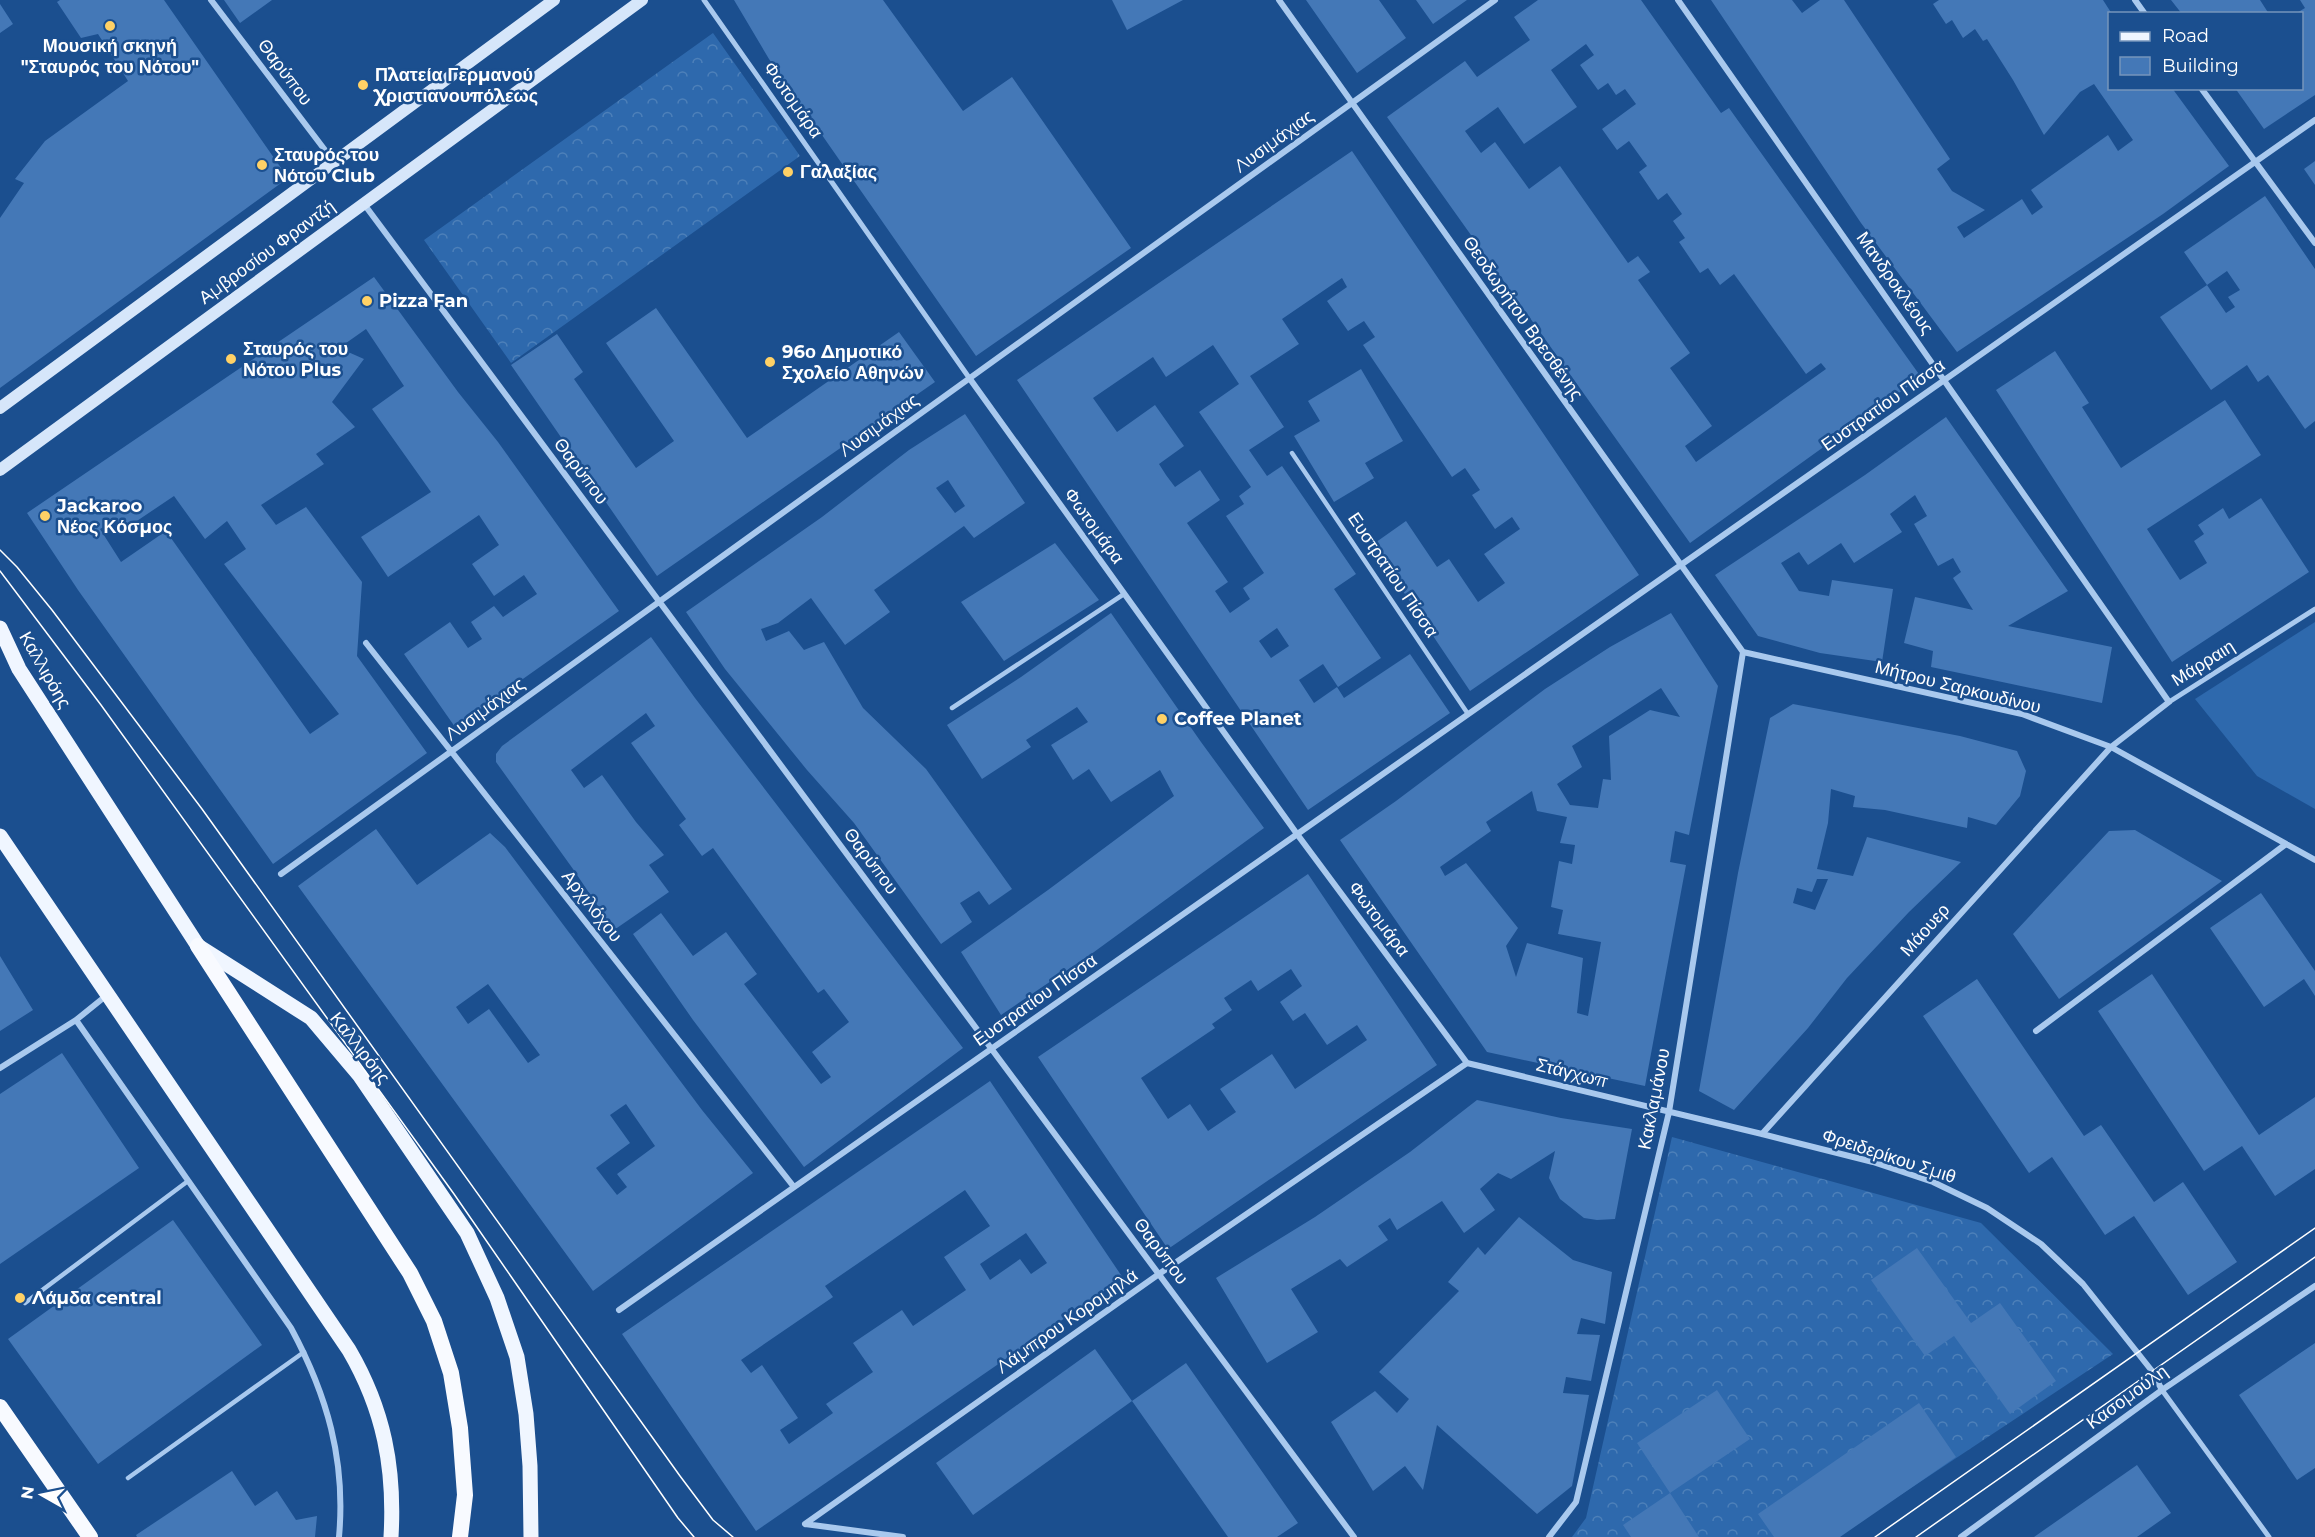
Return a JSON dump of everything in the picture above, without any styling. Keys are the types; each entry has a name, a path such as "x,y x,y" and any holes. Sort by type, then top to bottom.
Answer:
{"highway":[{"path":"198,946 410,1273 434,1321 451,1373 460,1428 465,1495 460,1537"},
{"path":"0,1407 90,1537"}],"main road":[{"name":"Αμβροσίου Φραντζή","path":"0,408 554,0"},
{"name":"Αμβροσίου Φραντζή","path":"0,470 642,0"},
{"name":"Καλλιρόης","path":"0,628 19,669 198,946 311,1018 360,1076 467,1233 497,1298 517,1357 527,1425 531,1537"},
{"path":"0,655 19,669"},
{"path":"0,836 254,1208 365,1376 377,1407 387,1450 393,1500 391,1537"}],"street":[{"name":"Θαρύπου","path":"211,0 334,162"},
{"name":"Φωτομάρα","path":"704,0 1124,594 1297,834 1467,1063"},
{"name":"Θεοδωρήτου Βρεσθένης","path":"1279,0 1743,652"},
{"name":"Λυσιμάχιας","path":"280,874 1495,0"},
{"name":"Μανδροκλέους","path":"1678,0 2169,702"},
{"path":"2202,90 2315,243"},
{"name":"Ευστρατίου Πίσσα","path":"619,1310 2315,120"},
{"name":"Θαρύπου","path":"363,204 1354,1537"},
{"name":"Μάρραιη","path":"2111,747 2169,702 2315,609"},
{"name":"Αρχιλόχου","path":"366,643 794,1187"},
{"name":"Μήτρου Σαρκουδίνου","path":"1743,652 2022,714 2111,747 2315,860"},
{"name":"Κακλαμάνου","path":"1549,1537 1576,1502 1669,1112 1743,652"},
{"name":"Μάουερ","path":"1762,1134 2111,747"},
{"path":"2036,1031 2286,844"},
{"path":"0,1068 76,1020 107,995"},
{"path":"76,1020 291,1328 304,1352 327,1412 339,1464 342,1505 339,1537"},
{"name":"Στάγχωπ","path":"1467,1063 1669,1112"},
{"name":"Λάμπρου Κορομηλά","path":"903,1537 805,1524 1159,1274 1467,1063"},
{"name":"Φρειδερίκου Σμιθ","path":"1669,1112 1873,1162 1933,1182 1987,1208 2041,1244 2084,1284 2152,1371 2162,1390 2269,1537"},
{"name":"Κασομούλη","path":"1960,1537 2162,1390 2315,1286"}],"lane":[{"name":"Ευστρατίου Πίσσα","path":"1292,453 1468,714"},
{"path":"952,708 1124,594"},
{"path":"25,1303 188,1181"},
{"path":"128,1478 304,1352"}],"green space":[{"path":"713,33 800,156 511,363 424,240"},
{"path":"2315,622 2315,809 2257,776 2195,699"},
{"path":"1672,1137 1981,1223 2113,1354 1837,1537 1572,1537 1586,1518"}],"building":[{"path":"60,0 164,0 288,178 0,388 0,218 24,183 15,179 45,141 128,81 98,34 81,38 57,2"},
{"path":"224,0 272,0 240,23"},
{"path":"734,0 883,0 963,111 1012,77 1131,248 976,356 769,59"},
{"path":"1112,0 1183,0 1127,30"},
{"path":"1306,0 1379,0 1406,38 1357,73"},
{"path":"1416,0 1467,0 1433,24"},
{"path":"1538,0 1641,0 1721,113 1729,108 1921,377 1690,543 1387,117 1465,61 1477,77 1530,40 1514,17","holes":["1586,44 1594,55 1580,65 1598,90 1608,83 1616,95 1625,89 1636,104 1602,129 1617,150 1629,141 1647,166 1639,172 1658,200 1667,193 1682,214 1673,221 1685,238 1679,242 1700,273 1708,268 1720,285 1734,274 1806,374 1821,363 1826,369 1696,462 1685,446 1712,426 1670,368 1690,353 1638,280 1650,272 1638,256 1628,263 1560,166 1529,189 1495,142 1481,153 1465,131 1498,107 1524,144 1577,107 1551,70"]},
{"path":"1711,0 1792,0 1802,13 1820,0 1844,0 1950,159 1937,169 1952,191 1985,210 1957,227 1964,238 2022,199 2032,215 2043,207 2031,190 2108,135 2118,151 2133,140 2094,84 2080,92 2044,135 1987,39 1983,41 1975,29 1963,38 1952,20 1946,24 1933,4 1939,0 2103,0 2111,12 2108,12 2108,90 2173,90 2229,166 2163,214 1957,352 1861,223"},
{"path":"2171,0 2260,0 2268,12 2180,12"},
{"path":"2300,0 2315,0 2315,95 2264,129 2236,90 2303,90 2303,12 2298,12 2305,8"},
{"path":"0,4 13,24 0,33"},
{"path":"1352,151 1639,575 1470,691 1372,545 1406,521 1437,567 1449,559 1478,602 1505,583 1484,554 1520,529 1512,517 1495,529 1472,495 1480,490 1465,468 1452,477 1363,345 1375,337 1364,321 1348,331 1327,301 1347,287 1342,278 1282,319 1299,344 1250,376 1284,427 1249,450 1267,476 1282,466 1356,574 1334,589 1381,658 1338,687 1323,664 1299,680 1314,703 1337,687 1344,698 1410,654 1450,713 1308,810 1017,380","holes":["1213,345 1239,384 1199,412 1251,487 1239,496 1244,504 1226,516 1264,573 1243,588 1250,599 1230,613 1215,591 1228,582 1187,523 1220,500 1200,470 1175,487 1166,475 1159,464 1184,446 1155,405 1117,432 1093,398 1153,357 1166,377","1277,628 1289,646 1271,658 1259,641"]},
{"path":"2315,161 2315,185 2304,169"},
{"path":"2265,196 2315,269 2315,421 2305,429 2268,375 2258,382 2247,365 2211,390 2160,317 2207,285 2184,252","holes":["2227,271 2240,290 2228,297 2235,307 2226,313 2207,285"]},
{"path":"374,277 458,392 498,442 619,611 455,727 404,654 450,622 468,648 482,639 471,622 494,606 503,617 537,594 524,575 494,596 472,564 499,545 479,515 388,577 361,537 431,492 372,409 404,386 366,329 339,348 364,359 332,402 355,427 316,454 324,464 261,505 276,525 306,507 362,582 357,656 427,753 273,864 78,590 27,513","holes":["174,496 205,539 227,521 246,549 224,564 339,714 310,734 166,531 121,562 100,529 116,520 122,531"]},
{"path":"656,308 747,438 899,332 935,382 657,576 511,365 557,334 583,372 574,379 636,468 674,441 606,343"},
{"path":"2055,351 2089,403 2082,407 2121,468 2225,400 2261,455 2147,529 2180,580 2207,563 2194,541 2204,534 2198,525 2223,508 2229,519 2261,498 2309,572 2172,662 1996,390"},
{"path":"1361,369 1403,441 1365,463 1374,478 1334,502 1294,436 1320,421 1308,401"},
{"path":"965,414 1025,503 974,538 964,526 874,590 890,612 845,645 811,598 778,623 761,629 766,641 789,631 804,650 824,642 863,708 926,769 1012,889 989,905 979,891 960,903 972,922 941,944 854,823 807,770 725,669 686,612 822,517 909,450","holes":["948,480 965,506 955,513 936,488"]},
{"path":"1946,417 2068,591 2008,626 2112,647 2102,703 1931,667 1933,651 1904,643 1915,597 1973,610 1953,578 1961,572 1953,558 1938,566 1914,524 1927,516 1915,495 1890,514 1902,532 1854,563 1841,543 1808,565 1799,552 1781,563 1799,591 1829,596 1832,580 1893,589 1882,662 1820,653 1758,636 1715,575 1865,475"},
{"path":"1055,543 1099,600 1004,661 961,602"},
{"path":"1111,613 1264,828 1094,952 1001,1015 961,952 1174,796 1160,770 1111,802 1089,769 1073,780 1051,745 1088,722 1077,707 1026,740 1031,747 982,779 947,725 1021,677"},
{"path":"1671,613 1718,686 1689,835 1675,831 1670,862 1686,865 1645,1086 1487,1052 1340,840 1396,801 1545,689 1610,647","holes":["1661,688 1680,717 1650,710 1609,736 1611,780 1603,779 1598,808 1570,805 1557,784 1582,767 1572,746","1532,791 1537,811 1567,817 1560,843 1575,845 1572,864 1559,861 1551,907 1563,910 1558,934 1601,942 1588,1016 1577,1013 1583,958 1527,943 1516,977 1506,946 1518,928 1466,863 1445,876 1440,867 1491,831 1486,822"]},
{"path":"651,637 695,698 963,1048 804,1167 693,1020 633,934 661,913 693,956 726,932 757,974 744,984 821,1084 831,1077 812,1052 849,1022 824,989 818,993 713,848 702,856 679,825 686,819 631,743 655,726 646,713 571,770 584,788 602,775 636,822 664,855 649,865 669,892 614,930 496,762 496,754 502,746"},
{"path":"1793,704 1960,736 2017,751 2026,771 2020,796 1996,825 1968,817 1967,828 1885,810 1853,807 1855,796 1831,789 1828,823 1817,869 1853,876 1867,837 1961,862 1909,912 1847,978 1808,1028 1734,1110 1699,1091 1738,873 1770,718","holes":["1817,879 1828,879 1815,910 1793,903 1797,888 1812,892"]},
{"path":"376,829 417,885 490,833 505,847 702,1110 753,1173 593,1291 298,886","holes":["488,984 540,1055 528,1063 489,1009 468,1024 456,1007","626,1104 655,1146 617,1174 627,1187 617,1195 596,1168 630,1143 610,1115"]},
{"path":"2135,830 2222,881 2059,999 2013,934 2109,831"},
{"path":"1308,874 1437,1065 1168,1249 1038,1057","holes":["1291,969 1302,986 1280,1002 1293,1021 1305,1013 1327,1045 1357,1025 1367,1040 1295,1089 1272,1054 1220,1089 1236,1112 1208,1131 1190,1104 1168,1119 1141,1078 1215,1028 1212,1024 1232,1010 1224,998 1251,980 1258,991"]},
{"path":"2261,893 2315,971 2315,996 2304,979 2264,1007 2210,928"},
{"path":"0,956 33,1010 0,1031"},
{"path":"2152,974 2259,1135 2315,1097 2315,1169 2275,1196 2242,1146 2204,1171 2098,1011"},
{"path":"1977,979 2084,1136 2101,1125 2154,1202 2183,1182 2237,1262 2188,1295 2134,1216 2105,1235 2052,1157 2029,1173 1923,1016"},
{"path":"62,1053 139,1168 0,1264 0,1094"},
{"path":"990,1081 1123,1278 756,1531 622,1334","holes":["965,1190 990,1226 944,1257 966,1290 913,1326 902,1310 853,1343 873,1372 826,1404 833,1413 789,1444 780,1430 798,1418 762,1365 751,1373 741,1360 833,1297 825,1286","1026,1233 1047,1263 1031,1274 1020,1259 990,1280 980,1264"]},
{"path":"1477,1100 1561,1118 1632,1129 1615,1219 1584,1218 1560,1199 1549,1178 1555,1151 1511,1179 1498,1173 1480,1189 1495,1210 1464,1233 1442,1201 1397,1230 1390,1218 1378,1226 1388,1240 1347,1267 1340,1259 1291,1289 1318,1332 1267,1363 1216,1278 1315,1217 1410,1152"},
{"path":"1519,1217 1573,1260 1612,1272 1605,1324 1581,1318 1577,1334 1600,1335 1591,1381 1566,1377 1563,1393 1589,1395 1572,1486 1537,1514 1437,1425 1423,1490 1405,1466 1373,1491 1331,1422 1375,1391 1397,1413 1409,1399 1379,1372 1459,1291 1448,1282 1478,1247 1485,1255"},
{"path":"173,1220 262,1345 98,1464 8,1339"},
{"path":"1917,1248 1971,1323 2000,1303 2056,1381 2010,1414 1954,1336 1925,1356 1871,1280"},
{"path":"2315,1343 2315,1468 2297,1480 2239,1395"},
{"path":"1095,1349 1132,1401 973,1515 936,1463"},
{"path":"1186,1363 1298,1523 1277,1537 1228,1537 1132,1401"},
{"path":"1717,1390 1750,1439 1670,1493 1637,1443"},
{"path":"1919,1403 1956,1457 1840,1537 1774,1537 1758,1514"},
{"path":"2137,1465 2171,1513 2137,1537 2034,1537"},
{"path":"232,1471 255,1506 277,1491 296,1520 317,1516 315,1537 137,1537 136,1535"},
{"path":"1670,1493 1699,1537 1631,1537 1623,1525"}],"tram line":[{"path":"0,550 52,610 202,809 680,1476 713,1520 733,1537"},
{"path":"0,571 101,705 454,1194 678,1518 694,1537"},
{"path":"1875,1537 2315,1228"},
{"path":"1916,1537 2315,1257"}],"place":[{"name":"Μουσική σκηνή \"Σταυρός του Νότου\"","path":"110,26"},
{"name":"Πλατεία Γερμανού Χριστιανουπόλεως","path":"363,85"},
{"name":"Σταυρός του Νότου Club","path":"262,165"},
{"name":"Γαλαξίας","path":"788,172"},
{"name":"Pizza Fan","path":"367,301"},
{"name":"Σταυρός του Νότου Plus","path":"231,359"},
{"name":"96ο Δημοτικό Σχολείο Αθηνών","path":"770,362"},
{"name":"Jackaroo Νέος Κόσμος","path":"45,516"},
{"name":"Coffee Planet","path":"1162,719"},
{"name":"Λάμδα central","path":"20,1298"}]}
